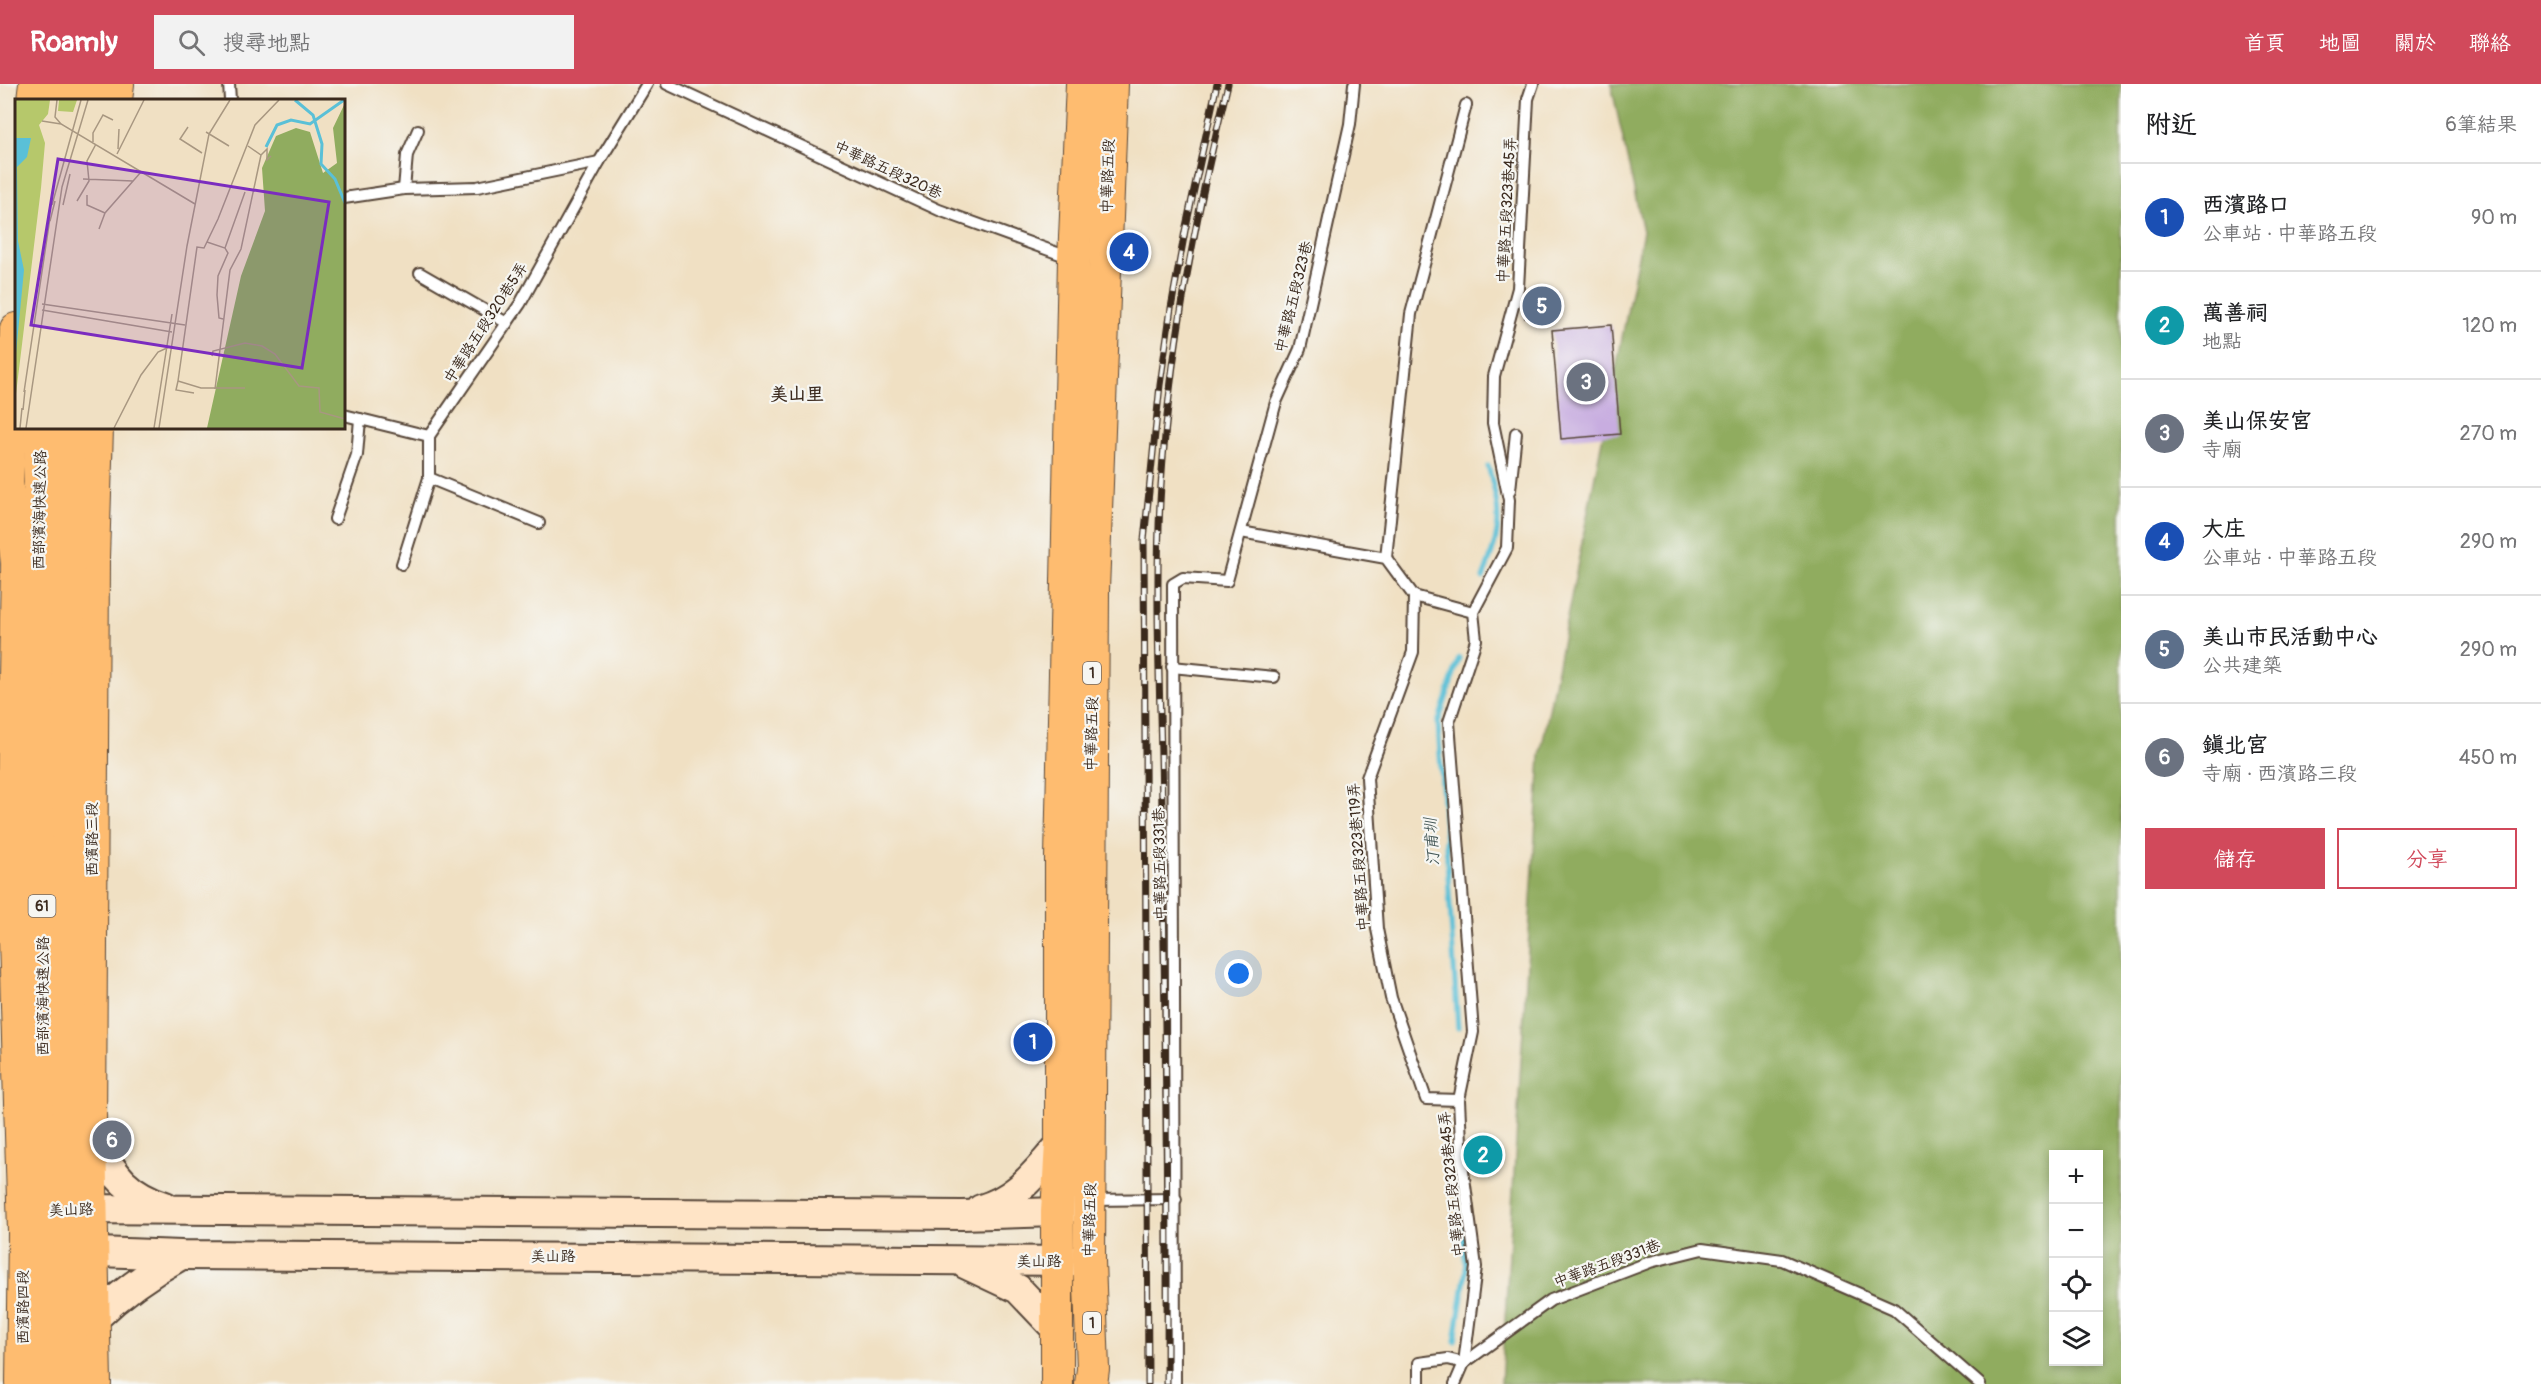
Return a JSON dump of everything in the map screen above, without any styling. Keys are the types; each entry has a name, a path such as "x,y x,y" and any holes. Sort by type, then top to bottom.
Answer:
{"highway":[{"path":"57,99 59,84"},
{"path":"85,99 87,84"},
{"path":"17,563 30,429"},
{"name":"西部濱海快速公路","path":"41,429 39,559 70,1384"},
{"name":"西部濱海快速公路","path":"46,1384 63,1230 68,429"},
{"path":"86,429 93,558"}],"main road":[{"path":"33,99 35,84"},
{"path":"116,99 118,84"},
{"name":"中華路五段","path":"1082,84 1089,259 1093,590 1089,1261 1093,1369 1071,1383 1057,1330 1057,1212 1061,1144 1060,858 1089,259 1112,84"},
{"name":"61","path":"15,346 7,483 17,563 12,844 63,1230 94,1319 95,1384"},
{"name":"西濱路三段","path":"63,1230 90,1135 93,558 97,429"},
{"name":"西濱路四段","path":"22,1384 63,1230"}],"street":[{"path":"90,1135 117,1178 141,1198 175,1209"},
{"path":"962,1215 1002,1203 1020,1190 1061,1144"},
{"name":"美山路","path":"63,1230 175,1209 962,1215 1057,1212 1091,1200"},
{"name":"美山路","path":"63,1230 182,1256 1089,1261"},
{"path":"94,1319 123,1291 145,1275 182,1256"},
{"path":"957,1260 1018,1289 1057,1330"}],"lane":[{"path":"229,84 230,99"},
{"name":"中華路五段320巷5弄","path":"429,435 507,323 599,162 647,84"},
{"name":"中華路五段320巷","path":"667,84 939,210 1089,259"},
{"name":"中華路五段323巷","path":"1227,581 1276,402 1300,349 1350,124 1354,84"},
{"name":"中華路五段323巷45弄","path":"1464,1363 1476,1267 1462,1163 1459,1100 1473,1032 1449,722 1476,640 1473,612 1507,548 1509,500 1493,423 1494,376 1518,288 1528,99 1533,84"},
{"path":"1466,105 1411,314 1386,558 1414,596 1473,612"},
{"path":"404,189 407,155 418,130"},
{"path":"345,198 404,189 477,187 599,162"},
{"path":"420,273 507,323"},
{"path":"345,415 429,435 429,478 402,564"},
{"path":"335,519 357,455 360,419"},
{"path":"1509,500 1516,433"},
{"path":"429,478 539,523"},
{"path":"1242,532 1386,558"},
{"name":"中華路五段331巷","path":"1175,1384 1176,886 1172,667 1173,584 1183,578 1227,581"},
{"name":"中華路五段323巷119弄","path":"1414,596 1413,652 1368,778 1377,929 1391,998 1426,1099 1459,1100"},
{"path":"1172,667 1274,677"},
{"path":"1091,1200 1176,1199"},
{"name":"中華路五段331巷","path":"1464,1363 1551,1300 1650,1262 1702,1249 1782,1260 1894,1309 1980,1384"},
{"path":"1419,1384 1419,1363 1448,1359 1464,1363 1455,1384"}],"green space":[{"path":"1611,84 2121,84 2121,1384 1501,1384 1540,756 1643,231"}],"building":[{"path":"1530,289 1558,293 1553,322 1525,318"},
{"path":"1611,325 1620,434 1561,439 1552,330"}],"waterway":[{"name":"汀甫圳","path":"1483,578 1494,547 1498,522 1496,498 1488,466"},
{"name":"汀甫圳","path":"1458,1028 1438,723 1459,658"},
{"name":"汀甫圳","path":"1455,1341 1466,1270 1459,1188"}],"railway":[{"path":"1148,1384 1144,540 1160,385 1171,308 1217,84"},
{"path":"1167,1384 1159,526 1165,434 1177,333 1205,183 1228,84"}],"place":[{"name":"大庄","path":"1129,252"},
{"name":"美山市民活動中心","path":"1542,306"},
{"name":"美山保安宮","path":"1586,382"},
{"name":"西濱路口","path":"1033,1042"},
{"name":"鎮北宮","path":"112,1140"},
{"name":"萬善祠","path":"1483,1155"}],"district":[{"name":"美山里","path":"797,394"}]}
